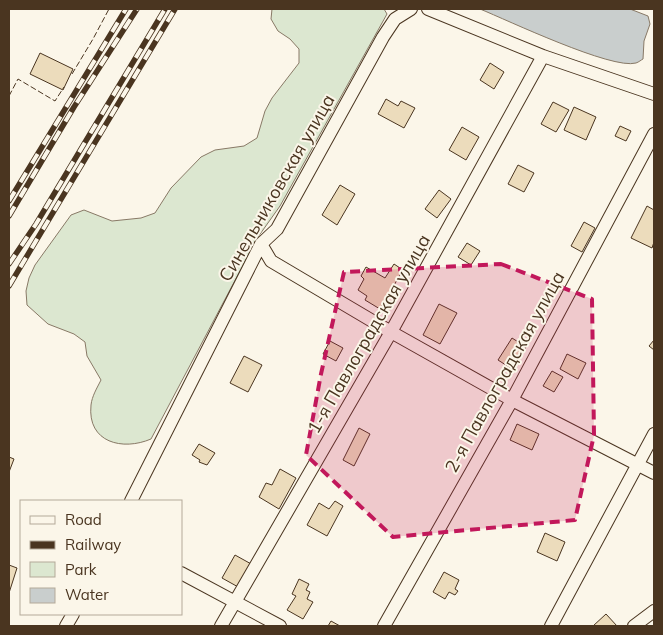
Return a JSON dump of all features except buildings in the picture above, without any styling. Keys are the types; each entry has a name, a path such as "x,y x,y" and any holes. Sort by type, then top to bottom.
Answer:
{"street":[{"name":"Синельниковская улица","path":"132,500 261,244 277,228 383,37 396,19 412,9"},
{"path":"428,9 543,56 654,94"},
{"name":"1-я Павлоградская улица","path":"221,626 391,332 543,56"},
{"name":"2-я Павлоградская улица","path":"384,626 512,400 654,134"},
{"path":"261,244 271,261 391,332 512,400 654,473"},
{"path":"551,626 654,434"},
{"path":"182,574 280,626"},
{"path":"634,626 654,611"},
{"path":"66,626 72,615"}],"highlighted area":[{"path":"501,264 592,299 594,435 575,520 393,537 306,455 321,374 344,272"}],"green space":[{"path":"272,9 384,9 387,14 280,206 258,237 151,439 129,444 109,441 101,436 91,418 91,405 101,380 87,356 85,342 74,334 48,324 27,305 26,291 29,278 35,265 71,215 84,210 112,221 141,218 155,213 171,188 201,157 215,150 244,146 257,138 265,111 272,98 299,63 299,49 290,39 278,31 271,19"}],"water":[{"path":"480,9 630,9 648,16 650,24 644,41 643,59 636,63 624,63 583,52"}],"railway":[{"path":"9,201 126,9"},
{"path":"9,216 74,107 137,9"},
{"path":"9,264 36,224 165,9"},
{"path":"9,286 175,9"}],"fence":[{"path":"72,74 109,9"},
{"path":"9,96 18,79 55,101 64,87"}]}
